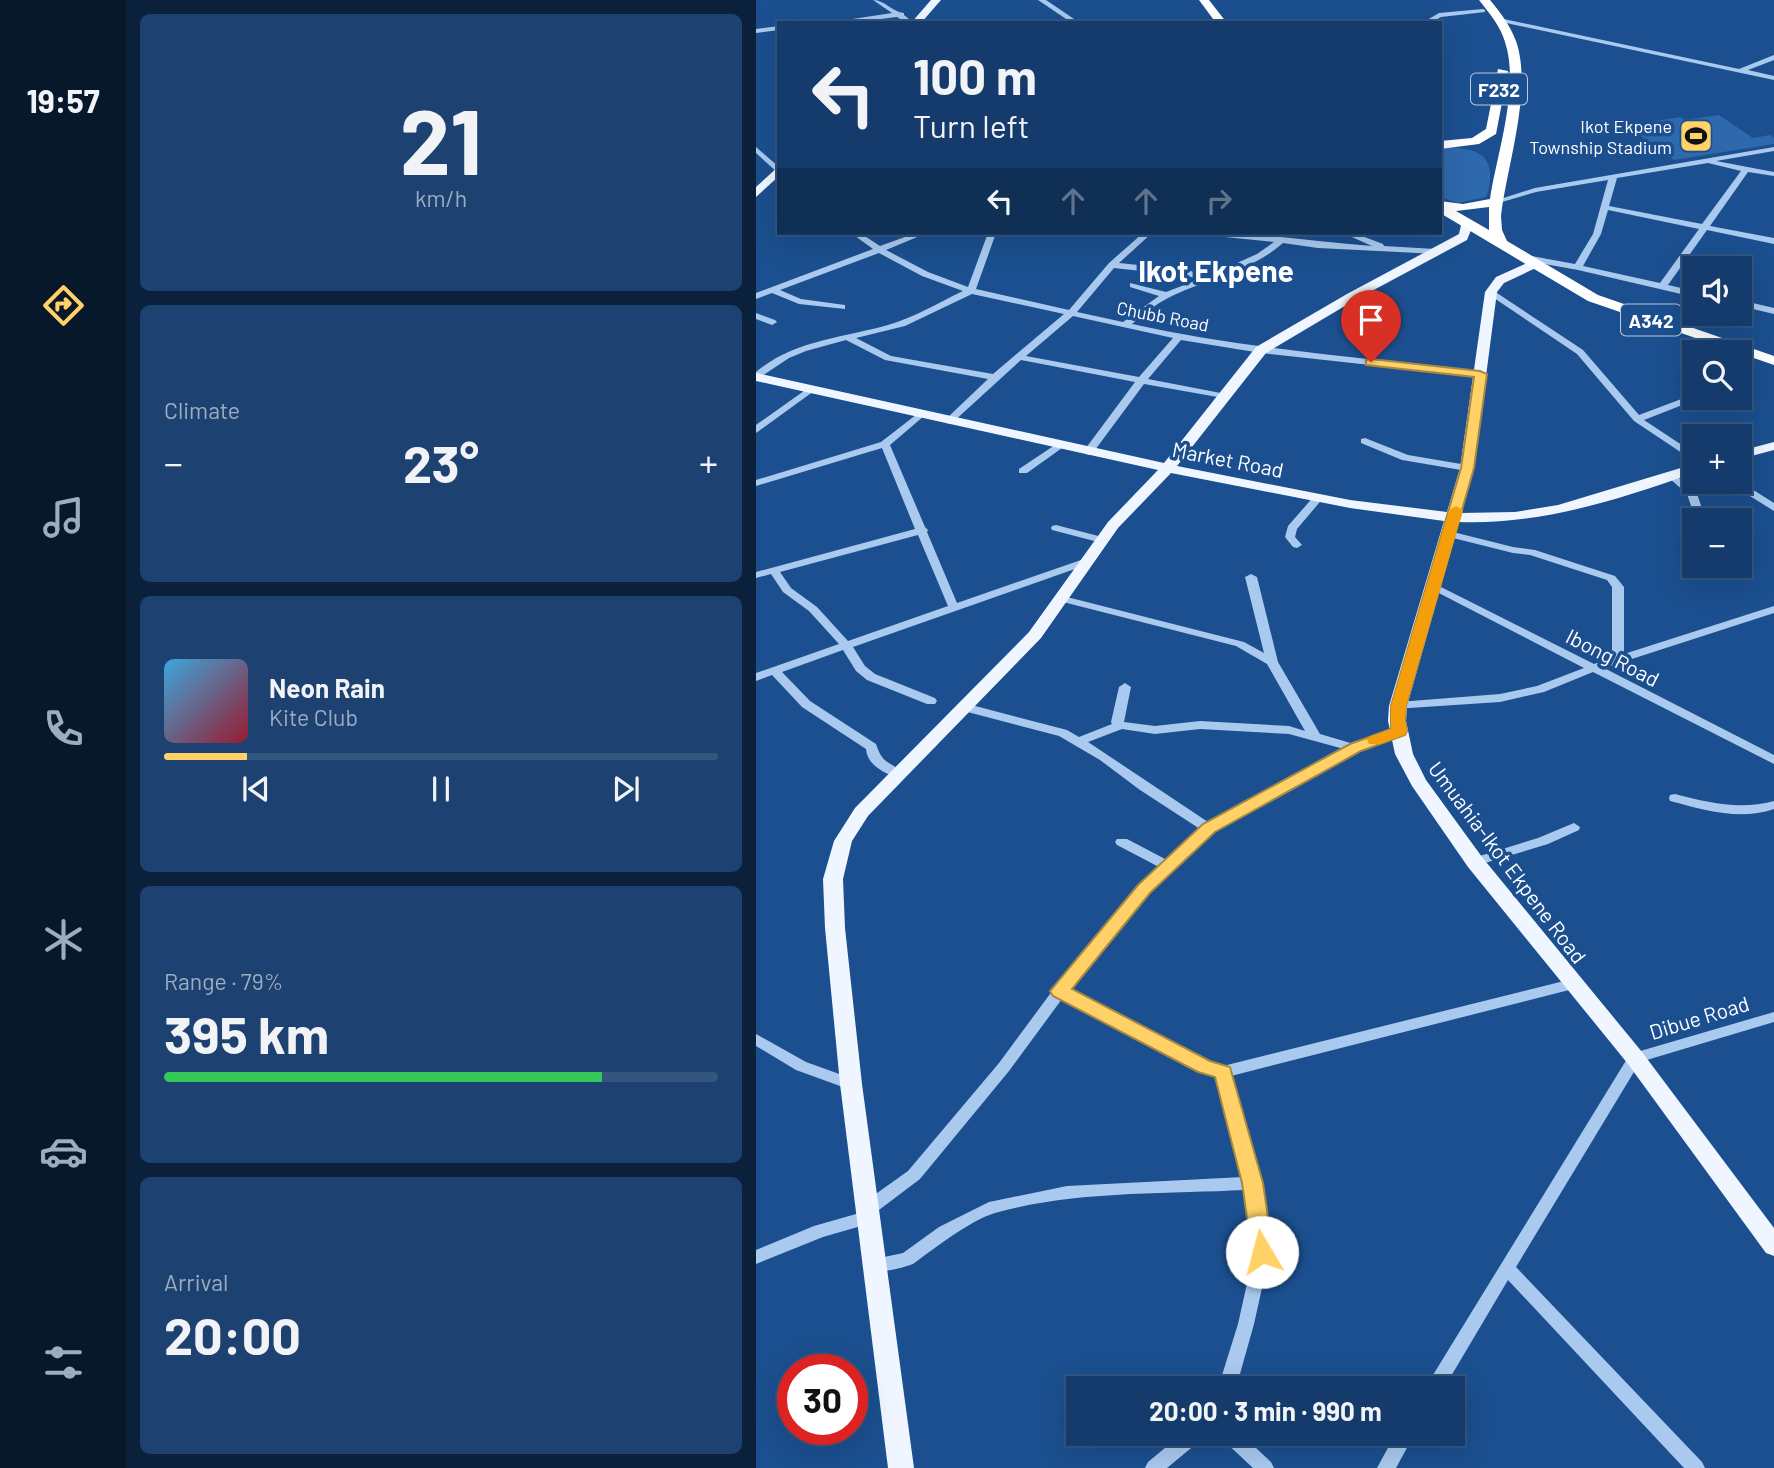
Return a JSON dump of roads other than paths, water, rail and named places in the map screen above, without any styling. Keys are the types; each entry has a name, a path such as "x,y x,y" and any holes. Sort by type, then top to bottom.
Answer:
{"highway":[{"path":"1204,0 1220,21"},
{"path":"1217,0 1233,21"},
{"name":"F232","path":"1473,0 1483,5 1499,20 1512,47 1514,70 1495,202 1495,230 1502,243"},
{"name":"F232","path":"1442,145 1475,141 1492,131 1502,74 1501,55 1483,5"},
{"path":"1442,145 1486,154 1500,169"},
{"path":"1442,206 1463,208 1495,202"},
{"name":"A342","path":"1442,207 1467,225 1593,298 1701,340"},
{"name":"A342","path":"1752,356 1774,361"}],"main road":[{"path":"915,21 936,0"},
{"path":"756,194 777,172"},
{"path":"901,1468 851,1084 835,928 833,879 843,841 861,812 1035,635 1063,599 1102,540 1167,469 1261,350 1463,237 1467,225"},
{"path":"1492,292 1500,280 1530,261"},
{"name":"Umuahia-Ikot Ekpene Road","path":"1492,292 1467,468 1435,587 1398,706 1397,721 1410,769 1475,862 1635,1058 1774,1246"},
{"name":"Market Road","path":"756,377 1058,446 1451,526 1543,512 1682,472"},
{"path":"1752,452 1774,446"}],"street":[{"path":"876,0 911,21"},
{"path":"1041,0 1074,21"},
{"path":"1428,21 1439,15 1483,5"},
{"path":"845,21 902,14"},
{"path":"1499,20 1774,78"},
{"path":"756,31 777,28"},
{"path":"1741,71 1774,57"},
{"path":"1495,202 1535,191 1774,149"},
{"path":"758,155 777,170"},
{"path":"1703,161 1774,174"},
{"path":"1662,287 1746,169"},
{"path":"1578,267 1597,234 1613,177"},
{"path":"1496,186 1511,191 1535,191"},
{"path":"1604,208 1774,241"},
{"name":"Chubb Road","path":"858,235 878,250 944,283 971,291 1179,337 1261,350 1480,374"},
{"path":"756,296 918,235"},
{"path":"756,377 770,363 793,351 895,326 971,291 991,235"},
{"path":"949,421 995,377 1071,313 1112,265 1146,235"},
{"path":"1243,235 1281,241 1435,252"},
{"path":"1352,235 1386,250"},
{"path":"1125,325 1166,295 1271,249 1281,241"},
{"path":"1530,261 1578,267 1682,291"},
{"path":"1112,265 1187,273 1207,278"},
{"path":"1133,285 1166,295"},
{"path":"774,290 799,301 842,307"},
{"path":"1492,292 1580,352 1637,419 1682,450"},
{"path":"1752,304 1772,307"},
{"path":"756,316 772,322"},
{"path":"1088,452 1141,381 1179,337"},
{"path":"849,338 888,358 995,377"},
{"path":"1019,357 1226,397"},
{"path":"756,430 811,389"},
{"path":"1637,419 1682,402"},
{"path":"756,483 885,444 921,414"},
{"path":"1365,441 1406,458 1467,468"},
{"path":"885,444 954,608"},
{"path":"1023,471 1058,446"},
{"path":"1672,476 1692,493 1697,508"},
{"path":"1752,494 1774,508"},
{"path":"1297,545 1290,537 1292,528 1319,498"},
{"path":"1451,526 1513,550 1531,552 1611,578 1618,587 1618,660"},
{"path":"1056,528 1102,540"},
{"path":"756,575 923,530"},
{"path":"756,677 1085,562"},
{"path":"773,570 787,590 813,609 846,645 860,668 872,677 931,701"},
{"path":"1251,577 1272,662 1314,735"},
{"name":"Ibong Road","path":"1435,587 1774,760"},
{"path":"1063,599 1240,644 1272,662"},
{"path":"1398,706 1514,696 1774,609"},
{"path":"1252,650 1267,645"},
{"path":"775,671 806,704 872,747 872,754 879,763 898,774"},
{"path":"1121,725 1117,722 1117,715 1125,687"},
{"path":"964,707 1063,733 1209,828"},
{"path":"1077,741 1121,725 1155,730 1208,725 1289,730 1355,748"},
{"path":"756,1257 869,1212 914,1175 1004,1067 1060,991 1144,889 1209,828 1355,748 1399,731"},
{"path":"1675,798 1712,807 1759,812 1774,805"},
{"path":"1475,862 1544,841 1574,827"},
{"path":"1122,842 1168,866"},
{"path":"1060,991 1204,1067 1223,1072 1572,984"},
{"name":"Dibue Road","path":"1635,1058 1774,1017"},
{"path":"756,1040 801,1066 851,1084"},
{"path":"1441,1376 1635,1058"},
{"path":"1223,1072 1252,1183 1262,1252 1246,1324 1231,1376"},
{"path":"876,1265 908,1259 945,1232 989,1208 1067,1192 1252,1183"},
{"path":"1507,1268 1696,1468"},
{"path":"1154,1468 1180,1446"},
{"path":"1242,1446 1265,1468"},
{"path":"1386,1468 1399,1446"}],"place":[{"name":"Ikot Ekpene Township Stadium","path":"1696,136"}],"district":[{"name":"Ikot Ekpene","path":"1216,270"}]}
